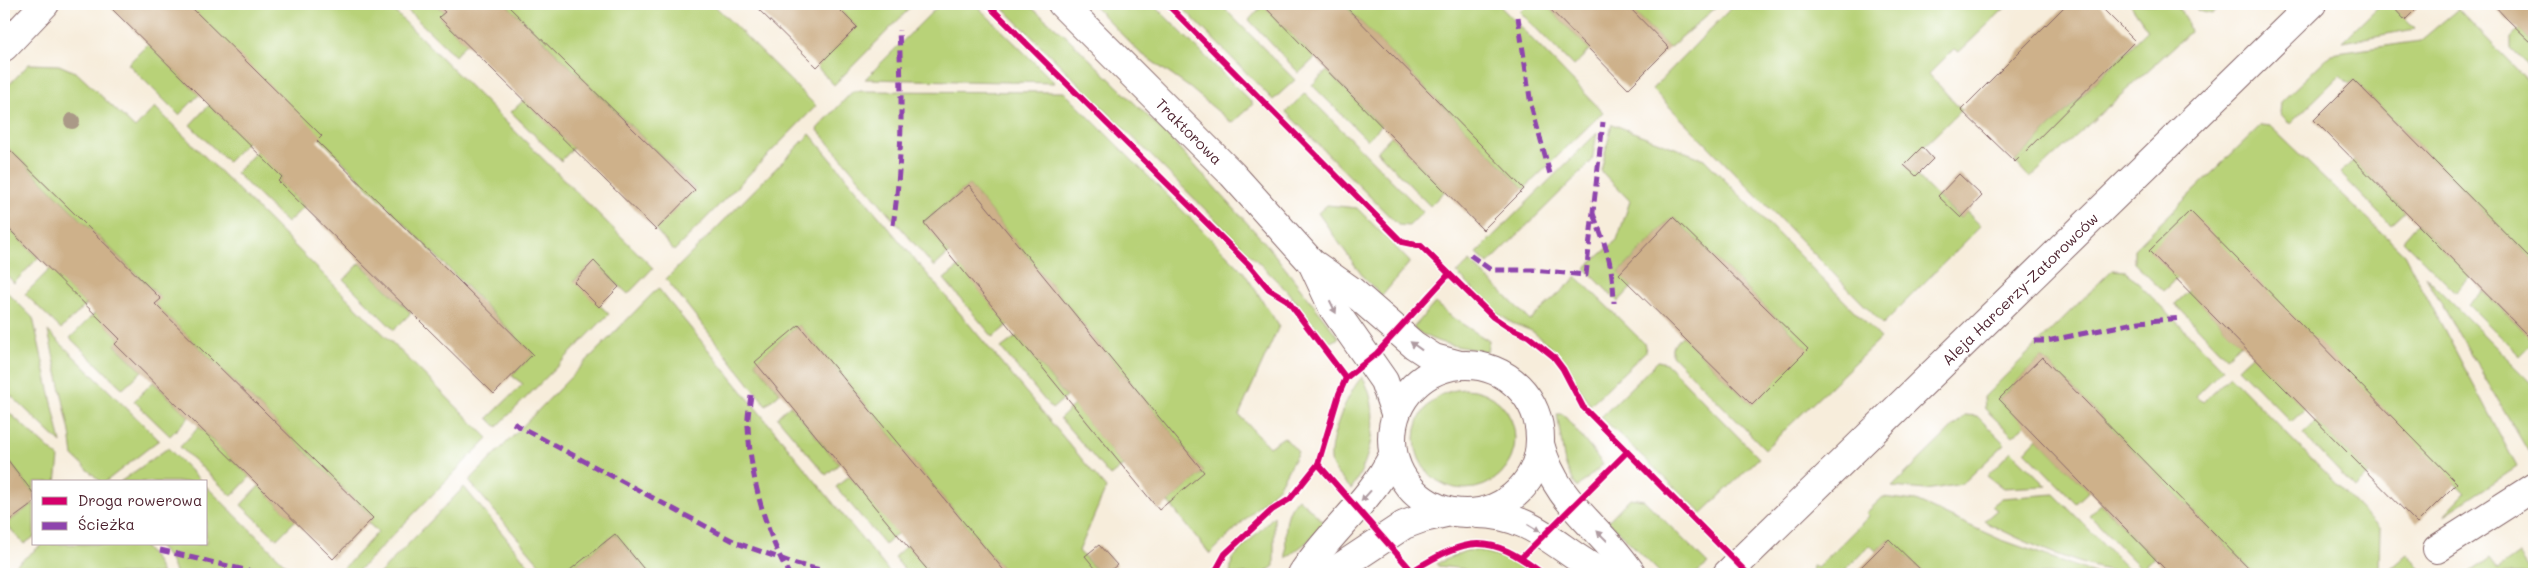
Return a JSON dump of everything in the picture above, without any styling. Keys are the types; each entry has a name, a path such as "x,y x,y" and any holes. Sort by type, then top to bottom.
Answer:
{"main road":[{"path":"4,47 45,4"},
{"name":"Traktorowa","path":"1062,4 1232,174 1312,263 1352,291 1414,345 1434,358 1460,365"},
{"name":"Aleja Harcerzy-Zatorowców","path":"1727,574 2312,4"},
{"name":"Traktorowa","path":"1312,263 1332,308 1384,381 1396,413"},
{"path":"1604,574 1529,525 1497,514 1460,513 1430,505 1413,492 1400,475 1393,455 1391,434 1396,413 1406,395 1421,380 1440,369 1460,365 1481,366 1501,373 1518,386 1534,410 1546,466 1557,487 1609,544 1632,574"},
{"path":"1330,574 1404,525 1423,518 1492,509 1515,494 1525,483 1536,465 1540,444"},
{"path":"1302,574 1332,532 1372,490 1384,473 1393,455"},
{"path":"2437,548 2534,487"}],"green space":[{"path":"187,4 387,4 653,268 628,294 594,262 574,281 609,314 497,427 488,418 523,384 512,376 533,354"},
{"path":"405,4 436,4 445,12 440,18 466,43 455,56 403,6"},
{"path":"506,4 713,4 816,106 674,251 656,230 695,189"},
{"path":"834,4 914,4 834,85 817,67 857,27"},
{"path":"940,4 975,4 1055,83 865,79"},
{"path":"999,4 1027,4 1067,37 1167,135 1268,246 1339,338 1328,343 1287,291"},
{"path":"1092,4 1153,4 1253,104 1232,123 1190,88 1139,52"},
{"path":"1179,4 1220,4 1295,80 1273,100"},
{"path":"1343,4 1498,4 1603,112 1524,189"},
{"path":"1528,4 1545,4 1590,50 1573,66 1520,12"},
{"path":"1626,4 1720,4 1669,48"},
{"path":"1735,4 2002,4 2005,8 1959,52 1954,49 1929,74 1961,110 1905,165 1960,218 1967,212 1981,226 1883,324 1652,89"},
{"path":"2130,4 2176,4 2187,21 2190,32 2030,178 2015,162 2148,30"},
{"path":"2193,4 2223,4 2212,14 2198,11"},
{"path":"2381,4 2390,4 2415,29 2342,42"},
{"path":"1263,5 1315,58 1299,73 1249,20"},
{"path":"2458,9 2534,87 2534,262 2354,80 2349,84 2340,75 2290,124 2280,113 2281,102 2331,54 2420,41"},
{"path":"2519,30 2534,45 2534,71 2511,48 2511,38"},
{"path":"148,44 199,95 179,115 128,64"},
{"path":"29,64 59,65 77,73 135,128 155,107 488,438 355,574 348,574 343,569 378,532 368,523 373,518 155,304 161,298 4,144 4,90"},
{"path":"1327,71 1381,126 1367,140 1312,85"},
{"path":"853,91 1064,92 1243,271 1279,326 1239,415 1269,447 1284,437 1298,452 1279,486 1210,554 1168,502 1204,472 969,185 924,222 949,253 934,267 817,129"},
{"path":"1305,93 1423,212 1409,226 1398,225 1286,112"},
{"path":"524,100 573,148 561,161 511,112"},
{"path":"209,105 247,142 228,162 190,125"},
{"path":"1612,124 1704,159 1881,338 1765,449 1672,355 1672,347 1682,336 1752,405 1807,348 1673,217 1619,273 1632,287 1618,302 1585,268 1617,240 1630,201 1601,171"},
{"path":"2261,125 2270,126 2404,254 2517,467 2443,516 2465,493 2190,212 2177,278 2163,291 2134,263 2134,249"},
{"path":"1597,133 1592,161 1488,264 1476,253"},
{"path":"810,134 1106,488 1079,551 1100,574 1007,574 799,325 755,362 780,393 766,405 666,279"},
{"path":"1391,136 1445,191 1430,206 1377,151"},
{"path":"257,151 282,177 278,181 304,207 287,223 236,173"},
{"path":"2354,160 2405,212 2391,225 2340,173"},
{"path":"1327,205 1357,208 1410,262 1382,296 1364,278 1318,213"},
{"path":"4,224 38,258 14,283 4,272"},
{"path":"2417,224 2470,277 2455,292 2403,240"},
{"path":"1470,261 1530,320 1577,277 1644,343 1646,351 1590,405 1557,352 1532,331 1512,323 1497,313 1457,273"},
{"path":"360,263 411,313 394,330 344,280"},
{"path":"960,266 1008,325 993,337 944,279"},
{"path":"50,269 86,305 61,329 25,294"},
{"path":"2112,270 2126,271 2223,369 2196,396 2203,402 2230,376 2380,529 2379,569 2374,574 2254,574 2042,357 1999,399 2025,425 2013,436 1985,409 1984,397"},
{"path":"2425,276 2534,385 2534,456 2528,451"},
{"path":"658,288 891,574 648,574 615,534 570,570 573,574 548,574 469,481"},
{"path":"4,289 33,318 61,443 4,389"},
{"path":"2189,291 2241,344 2226,357 2175,304"},
{"path":"2483,291 2534,342 2520,356 2469,305"},
{"path":"1435,303 1453,318 1489,341 1487,352 1440,342 1413,328"},
{"path":"95,313 120,339 115,345 142,371 123,389 70,338"},
{"path":"48,331 159,440 108,480 99,480 73,456 70,432"},
{"path":"1017,336 1066,397 1052,409 1001,348"},
{"path":"2252,355 2305,409 2291,422 2238,368"},
{"path":"1658,361 1666,363 1759,458 1702,513 1601,417"},
{"path":"1362,377 1372,403 1372,433 1364,463 1351,489 1334,468 1331,460 1331,451 1336,428 1345,404"},
{"path":"153,382 189,417 170,436 134,401"},
{"path":"1465,389 1484,393 1500,404 1511,420 1515,439 1511,458 1500,474 1484,485 1465,489 1446,485 1430,474 1419,458 1415,439 1419,420 1430,404 1446,393"},
{"path":"790,405 839,464 826,475 777,417"},
{"path":"1074,405 1123,466 1110,476 1060,418"},
{"path":"4,408 59,458 56,480 32,480 32,491 4,455"},
{"path":"1557,414 1563,414 1603,464 1577,488 1565,464"},
{"path":"1965,415 1977,416 2005,444 1962,484 1926,490 1892,487"},
{"path":"2317,421 2369,474 2355,488 2303,434"},
{"path":"199,427 250,477 232,496 180,447"},
{"path":"2037,438 2089,491 2076,503 2025,451"},
{"path":"168,448 200,480 123,480"},
{"path":"2011,451 2047,486 2003,488 1987,476"},
{"path":"849,476 898,533 885,545 836,487"},
{"path":"259,486 295,521 277,539 241,505"},
{"path":"464,487 536,574 379,574"},
{"path":"208,488 295,574 176,574 170,560 159,546 208,546"},
{"path":"2054,494 2133,574 2096,567 2056,554 1984,521 1997,510 1992,506 2002,498"},
{"path":"1883,497 1916,501 1999,539 2097,574 1925,574 1889,539 1876,551 1870,545 1841,574 1812,573 1813,565 1817,568 1869,516 1866,513"},
{"path":"1298,498 1325,523 1307,542 1286,558 1287,518 1289,511"},
{"path":"1630,498 1644,500 1708,564 1695,574 1661,574 1608,521"},
{"path":"32,504 32,538 24,544 6,524"},
{"path":"2101,504 2154,558 2142,569 2089,515"},
{"path":"1274,516 1274,566 1263,574 1230,574 1232,559"},
{"path":"907,545 931,574 908,574 894,557"},
{"path":"40,546 144,546 156,561 162,574 4,574"},
{"path":"1477,550 1506,558 1532,574 1468,574 1464,569 1438,566 1436,564 1465,551"},
{"path":"2407,554 2420,567 2421,574 2385,573"},
{"path":"2519,554 2533,574 2467,574 2490,558 2498,569"}],"building":[{"path":"107,4 188,4 322,136 317,141 533,354 494,394 278,181 282,177"},
{"path":"436,4 506,4 695,190 656,230 439,17 445,12"},
{"path":"753,4 834,4 857,27 817,67"},
{"path":"1262,4 1343,4 1524,189 1483,230"},
{"path":"1545,4 1626,4 1669,48 1628,89"},
{"path":"2067,4 2098,4 2135,41 2015,162 1961,110"},
{"path":"2390,4 2412,4 2416,9 2405,20"},
{"path":"2493,4 2534,4 2534,45 2506,18"},
{"path":"2354,80 2534,262 2534,342 2314,120"},
{"path":"4,144 161,299 155,304 373,518 333,559 115,344 120,339 4,224"},
{"path":"1922,147 1933,159 1916,176 1904,165"},
{"path":"1959,174 1982,196 1961,218 1938,196"},
{"path":"969,185 1204,472 1159,510 924,223"},
{"path":"2190,211 2457,483 2417,523 2149,251"},
{"path":"1673,217 1808,349 1752,405 1619,274"},
{"path":"594,261 619,287 599,307 574,282"},
{"path":"799,325 1007,574 931,574 902,540 755,362"},
{"path":"2042,357 2254,574 2170,574 2162,566 1999,399"},
{"path":"4,455 32,491 32,504 4,525"},
{"path":"615,534 648,574 573,574 570,570"},
{"path":"1889,539 1925,574 1854,574"},
{"path":"1099,545 1117,565 1106,574 1100,574 1085,556"}],"marked path":[{"path":"1518,17 1531,105 1550,174"},
{"path":"893,225 899,177 901,128 899,30"},
{"path":"1470,255 1491,270 1533,270 1586,275 1603,122"},
{"path":"1593,214 1608,257 1614,303"},
{"path":"2034,341 2047,341 2139,322 2181,318"},
{"path":"751,395 748,414 749,445 760,503 780,558 789,574"},
{"path":"513,423 737,543 796,564 838,574"},
{"path":"160,550 262,574"}],"cycle path":[{"path":"987,4 1249,265 1269,289 1287,300 1346,378"},
{"path":"1167,4 1402,242 1421,246 1493,317 1508,327 1528,336 1554,357 1563,369 1583,407 1748,574"},
{"path":"1449,274 1377,353 1346,378 1339,394 1318,464 1412,571 1448,551 1478,544 1507,551 1524,560 1543,574"},
{"path":"1521,558 1627,452"},
{"path":"1214,574 1225,554 1272,510 1290,499 1318,464"}]}
